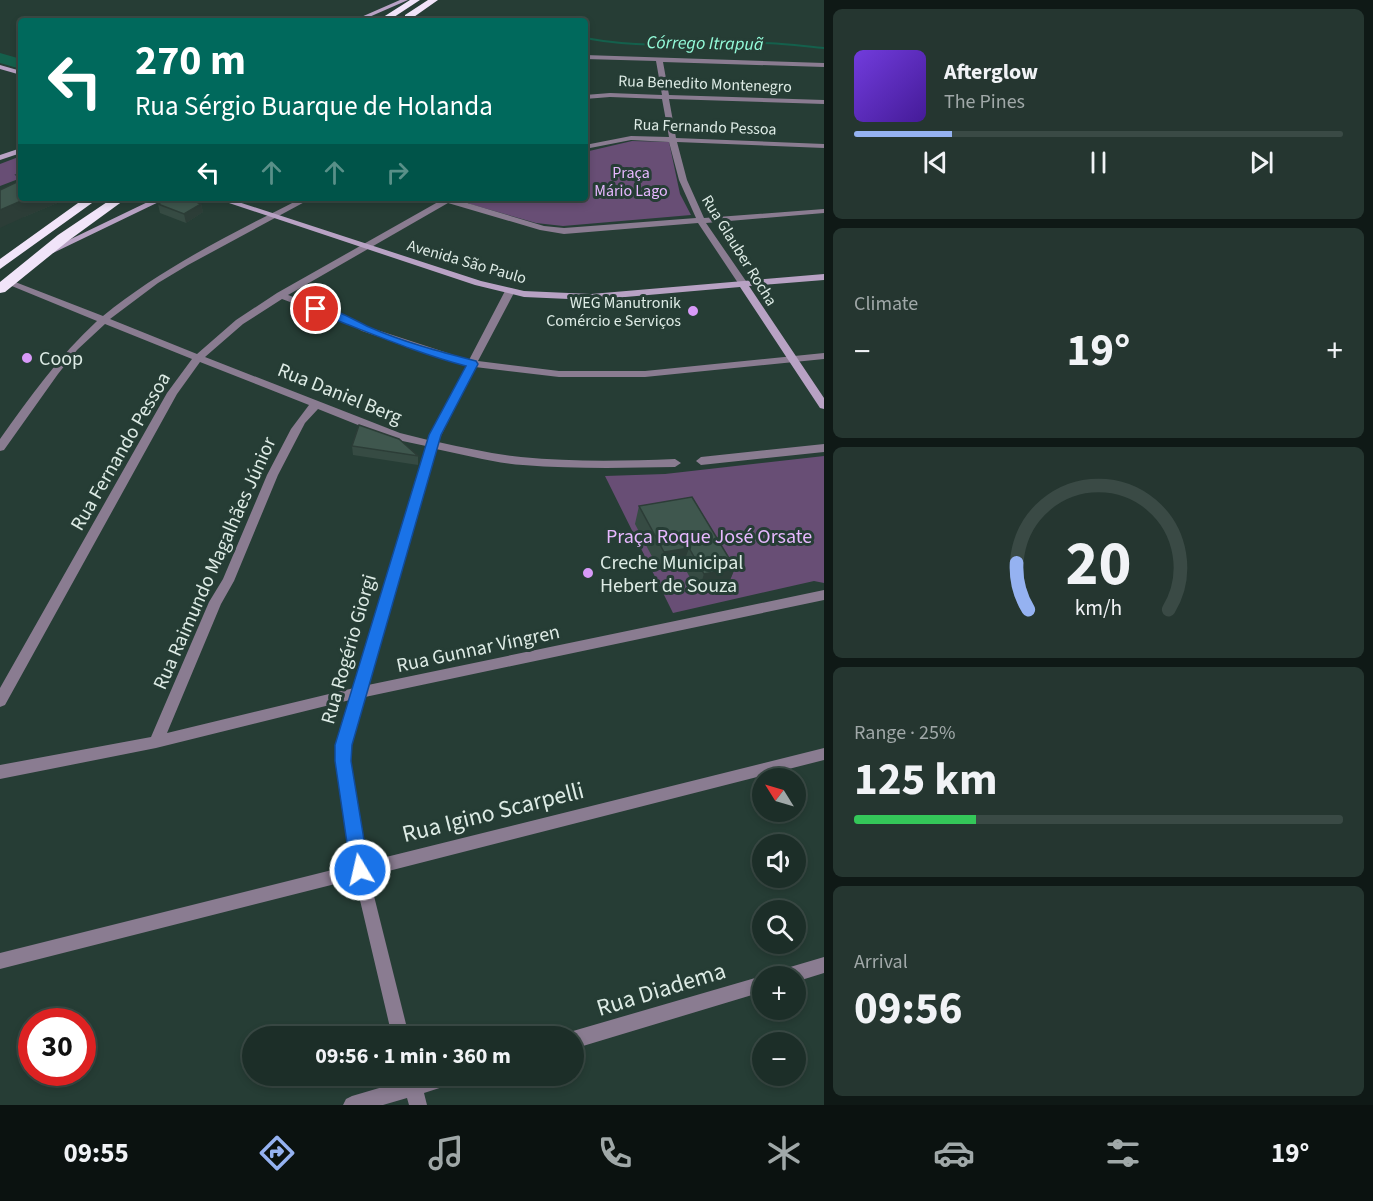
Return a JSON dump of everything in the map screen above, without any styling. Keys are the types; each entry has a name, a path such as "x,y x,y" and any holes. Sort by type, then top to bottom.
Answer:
{"highway":[{"path":"387,18 416,0"},
{"path":"406,18 434,0"},
{"path":"0,265 89,201"},
{"path":"98,201 83,211 80,218 84,222 105,225"},
{"path":"4,285 38,256 116,201"}],"main road":[{"path":"362,18 405,0"},
{"path":"0,67 18,72"},
{"path":"0,158 18,151"},
{"path":"38,256 157,201"},
{"name":"Avenida São Paulo","path":"227,201 478,283 542,296 591,297 824,277"},
{"name":"Rua Glauber Rocha","path":"743,284 824,406"}],"street":[{"path":"588,57 824,66"},
{"name":"Rua Glauber Rocha","path":"659,60 672,140 687,194 700,220 743,284"},
{"name":"Rua Benedito Montenegro","path":"588,98 610,94 824,102"},
{"name":"Rua Fernando Pessoa","path":"588,146 631,138 824,146"},
{"path":"0,447 72,350 103,320 177,267 302,201"},
{"name":"Rua Fernando Pessoa","path":"0,701 172,393 199,358 243,320 279,295 445,201"},
{"path":"456,201 553,230 824,211"},
{"name":"Rua Daniel Berg","path":"4,285 90,315 280,389 315,406 397,436 521,461 613,465 675,463"},
{"name":"Rua Rogério Giorgi","path":"399,1026 360,870 343,761 344,745 357,693 432,444 510,291"},
{"path":"279,295 440,356 472,364 560,374 599,376 645,374 824,356"},
{"name":"Rua Raimundo Magalhães Júnior","path":"156,742 215,602 228,581 273,474 280,465 302,418 315,406"},
{"path":"701,461 824,448"},
{"name":"Rua Gunnar Vingren","path":"6,771 156,742 357,693 824,595"},
{"name":"Rua Igino Scarpelli","path":"0,961 824,754"},
{"path":"806,970 824,965"},
{"name":"Rua Diadema","path":"584,1037 752,987"},
{"path":"352,1105 400,1086"},
{"path":"413,1086 418,1105"}],"green space":[{"name":"Praça Mário Lago","path":"632,141 669,142 680,194 691,215 563,226 536,223 470,204 466,201 588,201 588,151"},
{"path":"18,157 18,179 0,186 0,164"},
{"name":"Praça Roque José Orsate","path":"824,456 824,583 814,581 673,613 605,476 665,474"}],"building":[{"path":"18,181 18,201 21,201 0,210 0,190"},
{"path":"163,201 194,201 201,204 184,214 158,204"},
{"path":"359,425 399,439 418,456 352,446"},
{"path":"692,497 735,568 704,574 689,548 664,552 639,506"}],"waterway":[{"name":"Córrego Itrapuã","path":"588,38 650,45 768,43 824,48"},
{"name":"Córrego Itrapuã","path":"0,58 18,63"}],"place":[{"name":"WEG Manutronik Comércio e Serviços","path":"693,311"},
{"name":"Coop","path":"27,358"},
{"name":"Creche Municipal Hebert de Souza","path":"588,573"}],"route":[{"path":"316,309 440,356 472,364 435,435 357,693 344,745 343,761 360,870"}]}
